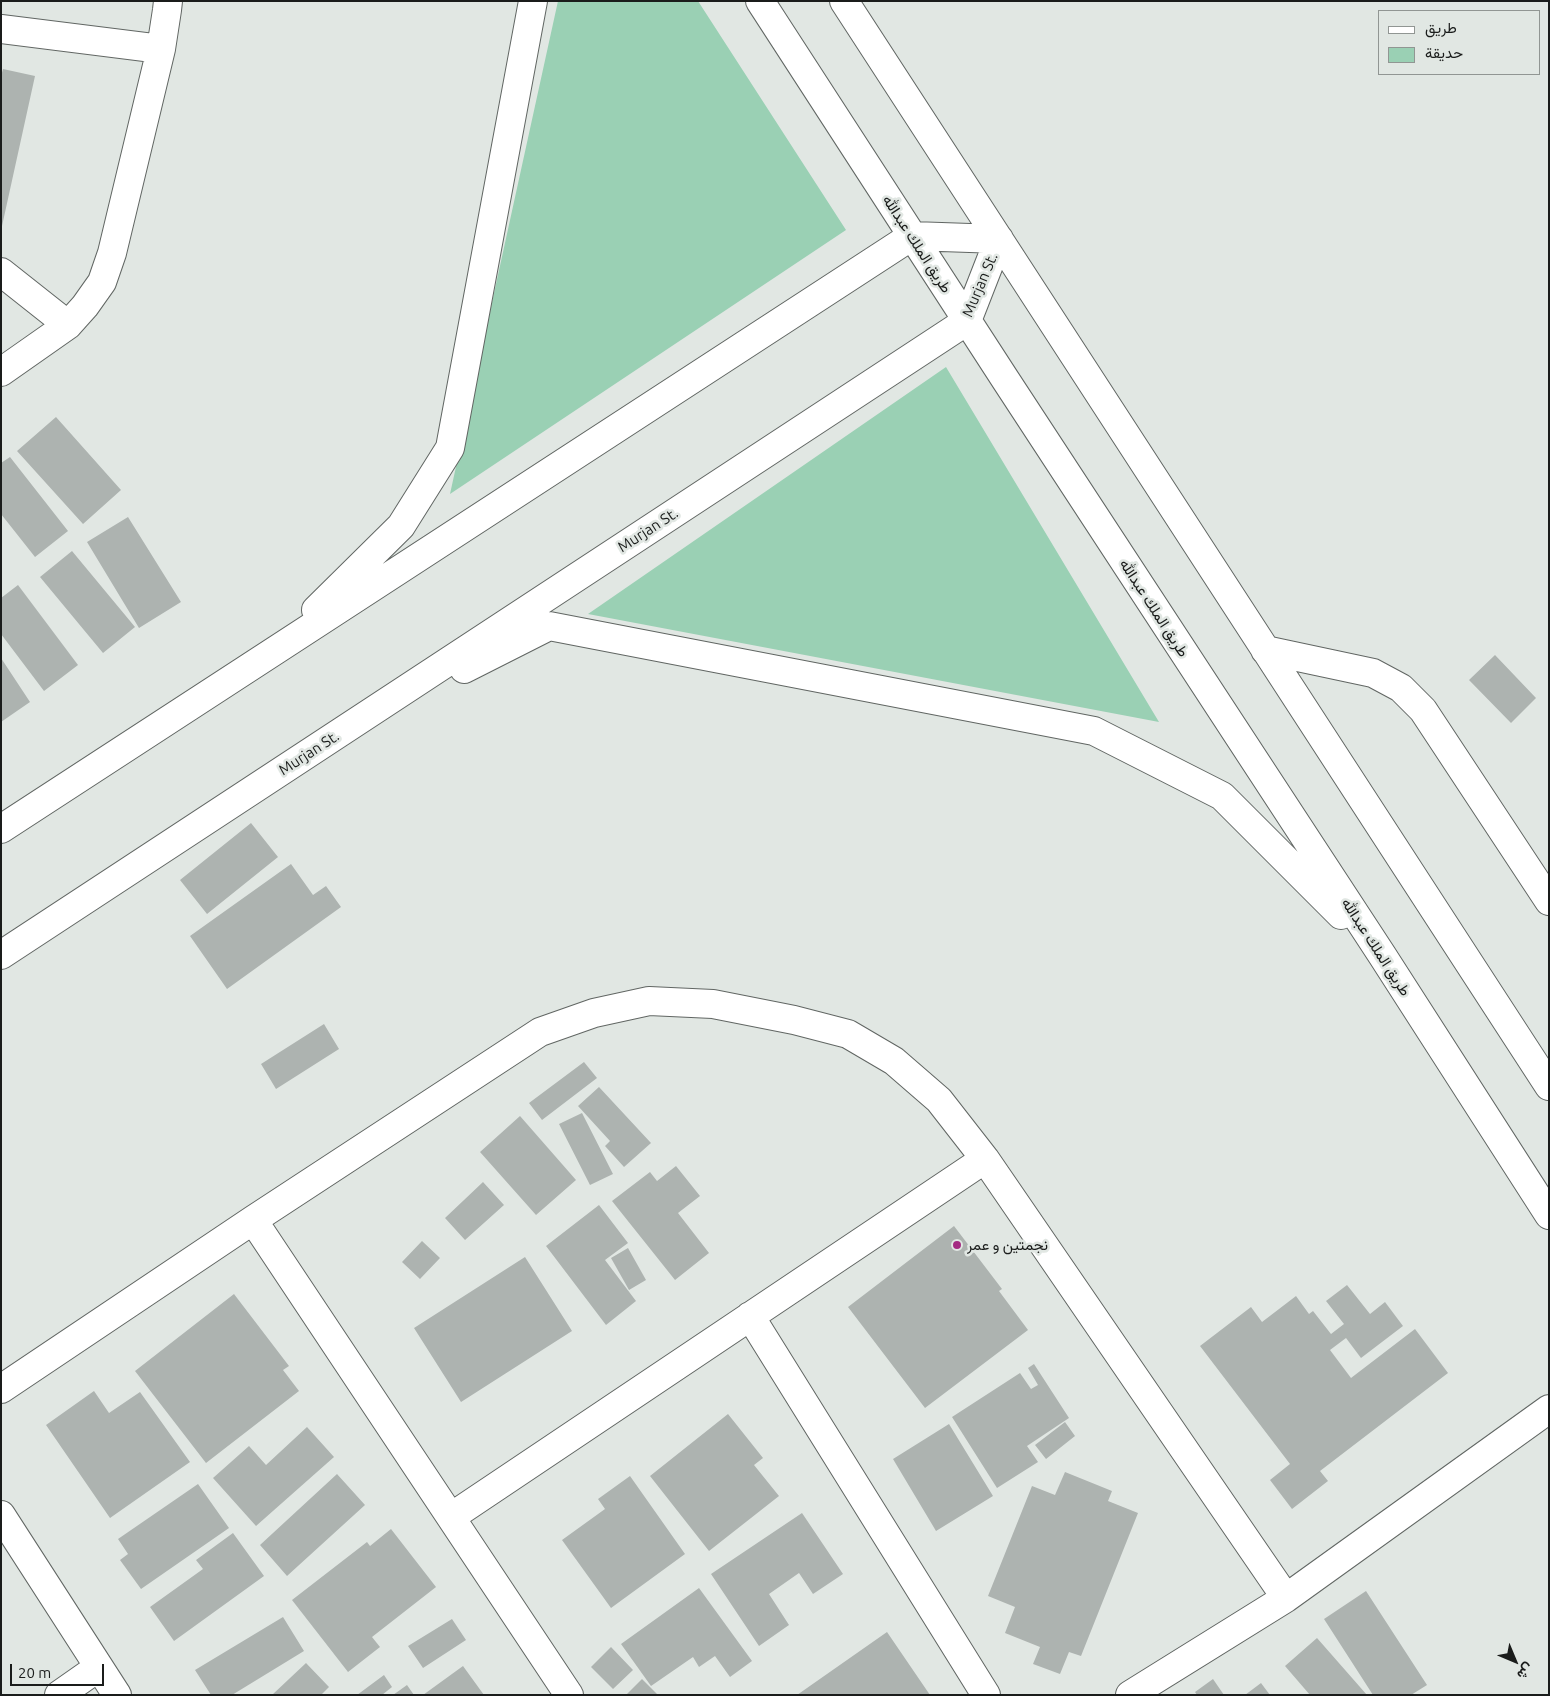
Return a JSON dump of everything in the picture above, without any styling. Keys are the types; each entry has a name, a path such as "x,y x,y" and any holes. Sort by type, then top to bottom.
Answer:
{"street":[{"path":"1,372 68,325 85,306 102,282 112,254 161,49 168,1"},
{"path":"275,651 401,526 450,448 533,1"},
{"name":"طريق الملك عبدالله","path":"760,1 1382,955 1549,1215"},
{"path":"844,1 1549,1086"},
{"path":"1,29 161,49"},
{"path":"1,829 912,236"},
{"name":"Murjan St.","path":"1,955 967,321 999,239 912,236"},
{"path":"1,272 68,325"},
{"path":"338,733 549,626 1094,731 1222,796 1382,955"},
{"path":"1265,650 1373,673 1401,688 1423,710 1549,901"},
{"path":"1,1389 253,1220 540,1032 594,1013 649,1001 713,1004 794,1020 848,1034 894,1061 939,1100 985,1159 1286,1598"},
{"path":"451,1518 985,1159"},
{"path":"253,1220 569,1695"},
{"path":"750,1316 986,1695"},
{"path":"1130,1695 1286,1598 1549,1409"},
{"path":"1,1515 117,1695"},
{"path":"59,1695 99,1667"}],"green space":[{"path":"558,1 698,1 846,230 450,494"},
{"path":"946,367 1159,722 588,614"}],"building":[{"path":"3,69 35,76 2,226 1,76"},
{"path":"56,417 121,490 83,524 17,451"},
{"path":"10,457 68,531 35,557 1,514 1,463"},
{"path":"128,517 181,602 139,628 87,542"},
{"path":"72,551 135,627 103,653 40,577"},
{"path":"18,585 78,665 44,691 1,634 1,598"},
{"path":"1495,655 1536,698 1511,723 1469,680"},
{"path":"1,658 30,702 1,722"},
{"path":"251,823 278,857 207,914 180,880"},
{"path":"291,864 313,895 326,886 341,907 227,989 190,936"},
{"path":"324,1024 339,1049 276,1089 261,1064"},
{"path":"584,1062 597,1078 542,1120 529,1103"},
{"path":"599,1087 651,1143 624,1167 605,1146 610,1141 578,1106"},
{"path":"582,1113 613,1174 590,1185 559,1124"},
{"path":"520,1116 576,1180 536,1215 480,1152"},
{"path":"676,1166 700,1196 678,1213 709,1253 675,1280 612,1201 650,1172 657,1181"},
{"path":"483,1182 504,1205 465,1240 445,1218"},
{"path":"599,1205 628,1243 605,1260 636,1301 606,1325 546,1246"},
{"path":"954,1226 1002,1289 999,1291 1028,1330 925,1408 848,1307"},
{"path":"422,1241 440,1258 420,1279 402,1262"},
{"path":"628,1248 646,1280 629,1290 611,1258"},
{"path":"525,1257 572,1331 461,1402 414,1328"},
{"path":"1347,1285 1370,1314 1385,1302 1403,1326 1361,1358 1346,1338 1330,1350 1351,1378 1415,1329 1448,1373 1320,1471 1328,1481 1292,1509 1270,1480 1290,1464 1200,1346 1251,1307 1262,1322 1296,1296 1309,1314 1313,1311 1331,1334 1344,1324 1326,1301"},
{"path":"234,1294 289,1366 283,1370 299,1391 206,1463 135,1371"},
{"path":"1034,1364 1069,1418 1027,1446 1038,1462 997,1488 952,1417 1020,1373 1031,1389 1038,1385 1028,1368"},
{"path":"94,1391 109,1413 140,1392 190,1462 110,1518 46,1425"},
{"path":"728,1414 763,1458 754,1465 779,1496 709,1551 650,1476"},
{"path":"1065,1422 1075,1436 1046,1459 1035,1445"},
{"path":"949,1424 993,1496 936,1531 893,1459"},
{"path":"307,1427 334,1457 256,1526 213,1478 249,1446 266,1465"},
{"path":"1065,1472 1112,1491 1108,1501 1138,1513 1081,1656 1069,1652 1060,1674 1033,1664 1040,1647 1005,1633 1015,1607 988,1596 1032,1486 1055,1495"},
{"path":"337,1474 365,1505 287,1576 260,1545"},
{"path":"630,1476 685,1554 611,1608 562,1540 605,1509 598,1499"},
{"path":"198,1484 229,1528 141,1589 120,1560 128,1554 118,1539"},
{"path":"802,1513 843,1574 813,1594 799,1573 769,1594 789,1625 759,1646 711,1574"},
{"path":"391,1529 436,1587 372,1637 380,1647 348,1672 292,1600 367,1542 370,1546"},
{"path":"233,1533 264,1576 174,1641 150,1607 203,1569 196,1560"},
{"path":"699,1588 752,1661 730,1677 715,1656 699,1667 693,1657 651,1686 621,1644"},
{"path":"1366,1591 1427,1685 1411,1695 1373,1695 1324,1619"},
{"path":"283,1617 304,1651 232,1695 211,1695 195,1670"},
{"path":"452,1619 466,1640 423,1668 408,1646"},
{"path":"887,1632 930,1695 797,1695"},
{"path":"1317,1638 1367,1695 1310,1695 1285,1666"},
{"path":"611,1647 633,1670 613,1689 591,1667"},
{"path":"306,1663 329,1687 321,1695 272,1695"},
{"path":"463,1666 484,1695 423,1695"},
{"path":"384,1675 392,1687 382,1695 357,1695"},
{"path":"642,1679 658,1695 626,1695"},
{"path":"1213,1679 1224,1695 1197,1695 1195,1692"},
{"path":"1261,1683 1270,1695 1245,1695"},
{"path":"407,1685 414,1695 393,1695"}],"place":[{"name":"نجمتين و عمر","path":"957,1245"}]}
